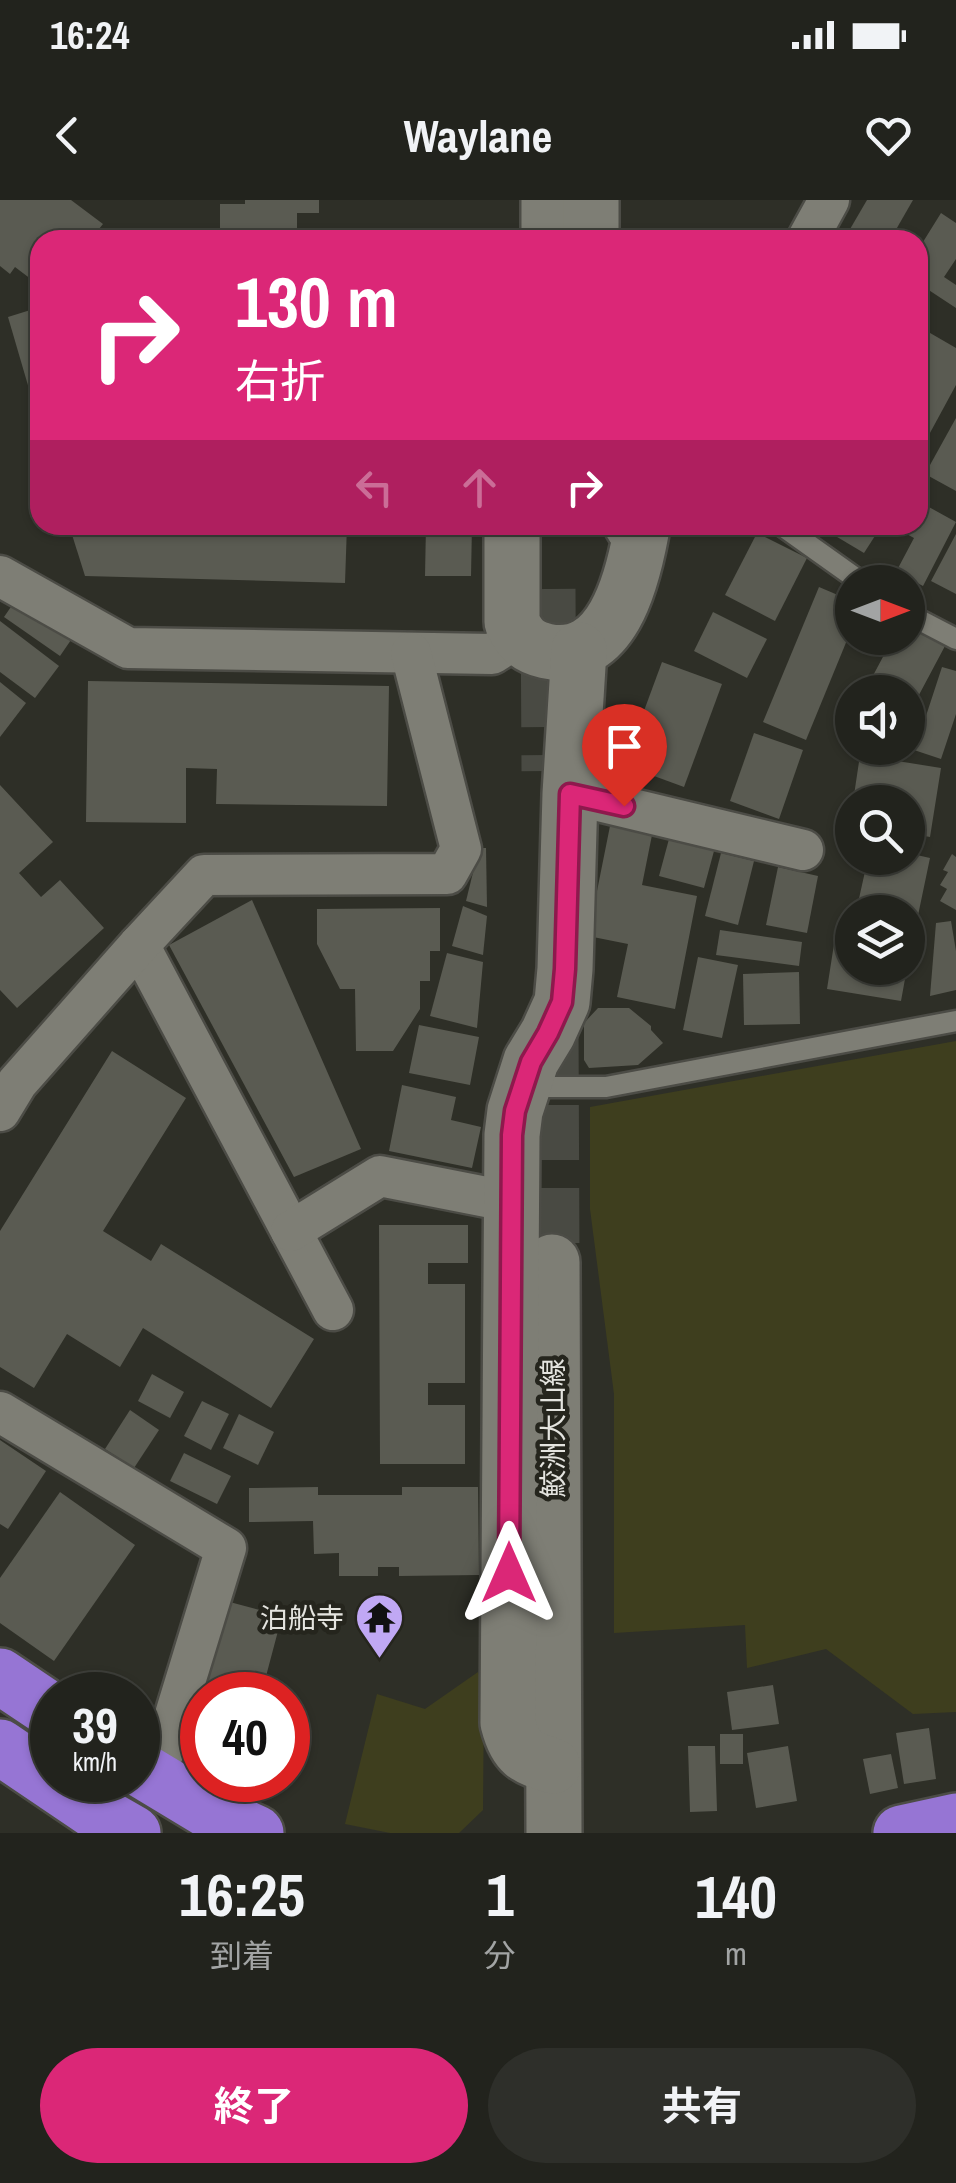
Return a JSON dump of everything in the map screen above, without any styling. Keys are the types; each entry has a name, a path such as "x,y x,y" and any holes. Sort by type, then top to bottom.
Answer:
{"highway":[{"path":"0,1676 30,1696"},
{"path":"0,1747 134,1833"},
{"path":"160,1782 256,1833"},
{"path":"901,1833 956,1822"}],"street":[{"path":"511,200 512,230"},
{"path":"549,200 549,230"},
{"path":"592,200 592,230"},
{"path":"812,230 829,200"},
{"path":"512,535 512,622 518,637 533,648 563,654 579,650 610,625 635,562 639,535"},
{"path":"548,535 548,589"},
{"path":"0,576 128,648 492,654 518,637"},
{"path":"554,1766 521,1752 513,1744 508,1723 512,1135 515,1111 531,1062 562,1002 579,650"},
{"path":"0,1111 17,1084 204,875 448,874 460,849 411,653"},
{"path":"570,794 804,850"},
{"path":"139,945 333,1310"},
{"path":"291,1230 380,1176 492,1198 511,1198"},
{"name":"鮫洲大山線","path":"552,1262 554,1833"},
{"path":"0,1412 226,1548 160,1756"}],"lane":[{"path":"795,535 837,565"},
{"path":"925,623 956,639"},
{"path":"522,1087 606,1088 956,1022"}],"shaded area":[{"path":"956,1041 956,1712 913,1714 826,1649 747,1668 745,1625 614,1633 614,1394 590,1209 590,1107"},
{"path":"478,1672 484,1689 483,1810 459,1833 390,1833 345,1824 377,1694 425,1709"}],"building":[{"path":"0,200 71,200 103,224 98,230 30,230 30,278 15,267 10,274 0,266"},
{"path":"245,200 319,200 319,213 297,213 297,230 220,230 220,204 245,204"},
{"path":"867,200 913,200 896,230 850,230"},
{"path":"941,213 956,223 956,259 944,277 956,285 956,308 928,290 928,234"},
{"path":"30,310 30,392 8,317"},
{"path":"928,332 956,348 956,385 928,437"},
{"path":"956,418 956,491 928,476 928,469"},
{"path":"928,507 956,522 925,582 925,565 900,565 914,538 908,535 928,535"},
{"path":"956,534 956,594 931,581"},
{"path":"72,535 347,535 345,583 85,576"},
{"path":"426,535 472,535 471,576 425,576"},
{"path":"756,535 807,558 775,621 725,595"},
{"path":"834,535 876,535 864,553"},
{"path":"819,587 835,594 835,655 841,655 806,740 763,722"},
{"path":"15,601 71,640 60,656 4,617"},
{"path":"713,612 767,639 747,678 694,651"},
{"path":"0,621 59,666 35,698 0,672"},
{"path":"925,635 945,646 925,684 925,675 873,675 884,655 925,655"},
{"path":"662,662 722,684 684,787 624,765"},
{"path":"942,667 956,671 956,714 941,759 925,754 925,719"},
{"path":"88,681 389,686 387,806 216,804 217,769 186,768 186,823 86,822"},
{"path":"0,682 26,703 0,737"},
{"path":"754,733 803,750 779,819 730,801"},
{"path":"859,765 941,768 930,837 925,836 925,785 856,785"},
{"path":"0,785 53,842 19,873 41,897 60,880 104,928 17,1008 0,990"},
{"path":"610,826 652,835 642,885 697,896 675,1009 617,997 628,944 588,936"},
{"path":"669,839 714,851 704,888 659,876"},
{"path":"479,848 486,848 487,907 466,901"},
{"path":"721,853 754,861 738,925 705,916"},
{"path":"952,854 956,857 956,910 940,901 947,889 940,885 948,872 943,870"},
{"path":"925,857 930,858 922,895 860,895 864,875 925,875"},
{"path":"778,867 818,876 807,933 766,925"},
{"path":"252,900 361,1149 294,1177 169,945"},
{"path":"463,906 487,916 483,955 452,946"},
{"path":"440,908 440,951 430,951 430,981 420,981 420,1009 393,1051 356,1051 355,989 340,989 317,944 317,909"},
{"path":"951,921 956,990 930,996 936,923"},
{"path":"720,930 802,942 799,966 716,955"},
{"path":"835,938 835,985 904,985 901,1001 827,989"},
{"path":"447,953 483,962 477,1028 430,1016"},
{"path":"698,957 738,965 722,1038 683,1030"},
{"path":"799,972 800,1024 744,1025 743,974"},
{"path":"598,1008 629,1008 651,1026 663,1043 638,1065 589,1068 584,1060 584,1023"},
{"path":"419,1025 479,1037 470,1085 409,1073"},
{"path":"112,1051 186,1098 103,1231 151,1261 161,1244 314,1339 271,1408 143,1328 120,1367 67,1334 34,1388 0,1367 0,1231"},
{"path":"402,1085 456,1097 451,1120 481,1127 472,1168 389,1151"},
{"path":"379,1225 468,1225 468,1263 428,1263 428,1284 465,1284 465,1383 428,1383 428,1405 465,1405 465,1464 380,1464"},
{"path":"152,1374 184,1392 170,1418 138,1401"},
{"path":"202,1401 229,1414 211,1450 184,1436"},
{"path":"130,1410 159,1430 134,1468 105,1449"},
{"path":"239,1414 274,1432 258,1465 223,1448"},
{"path":"0,1440 46,1471 8,1529 0,1524"},
{"path":"184,1453 231,1476 217,1504 170,1481"},
{"path":"318,1487 318,1495 402,1495 402,1487 478,1487 479,1575 399,1576 399,1567 378,1567 378,1576 339,1576 339,1553 314,1554 313,1521 249,1522 249,1488"},
{"path":"60,1492 135,1545 54,1661 0,1623 0,1578"},
{"path":"226,1601 282,1616 267,1672 207,1672"},
{"path":"773,1685 779,1724 732,1730 727,1692"},
{"path":"929,1728 936,1779 904,1784 896,1733"},
{"path":"720,1734 743,1734 743,1764 720,1764"},
{"path":"688,1746 715,1746 717,1811 690,1812"},
{"path":"788,1746 797,1801 756,1808 747,1753"},
{"path":"891,1754 898,1788 870,1794 863,1759"}],"tunnel":[{"path":"548,589 549,771"},
{"path":"551,1022 552,1262"}],"place":[{"name":"泊船寺","path":"379,1660"}],"route":[{"path":"509,1573 515,1111 531,1062 562,1002 570,794 624,806"}]}
